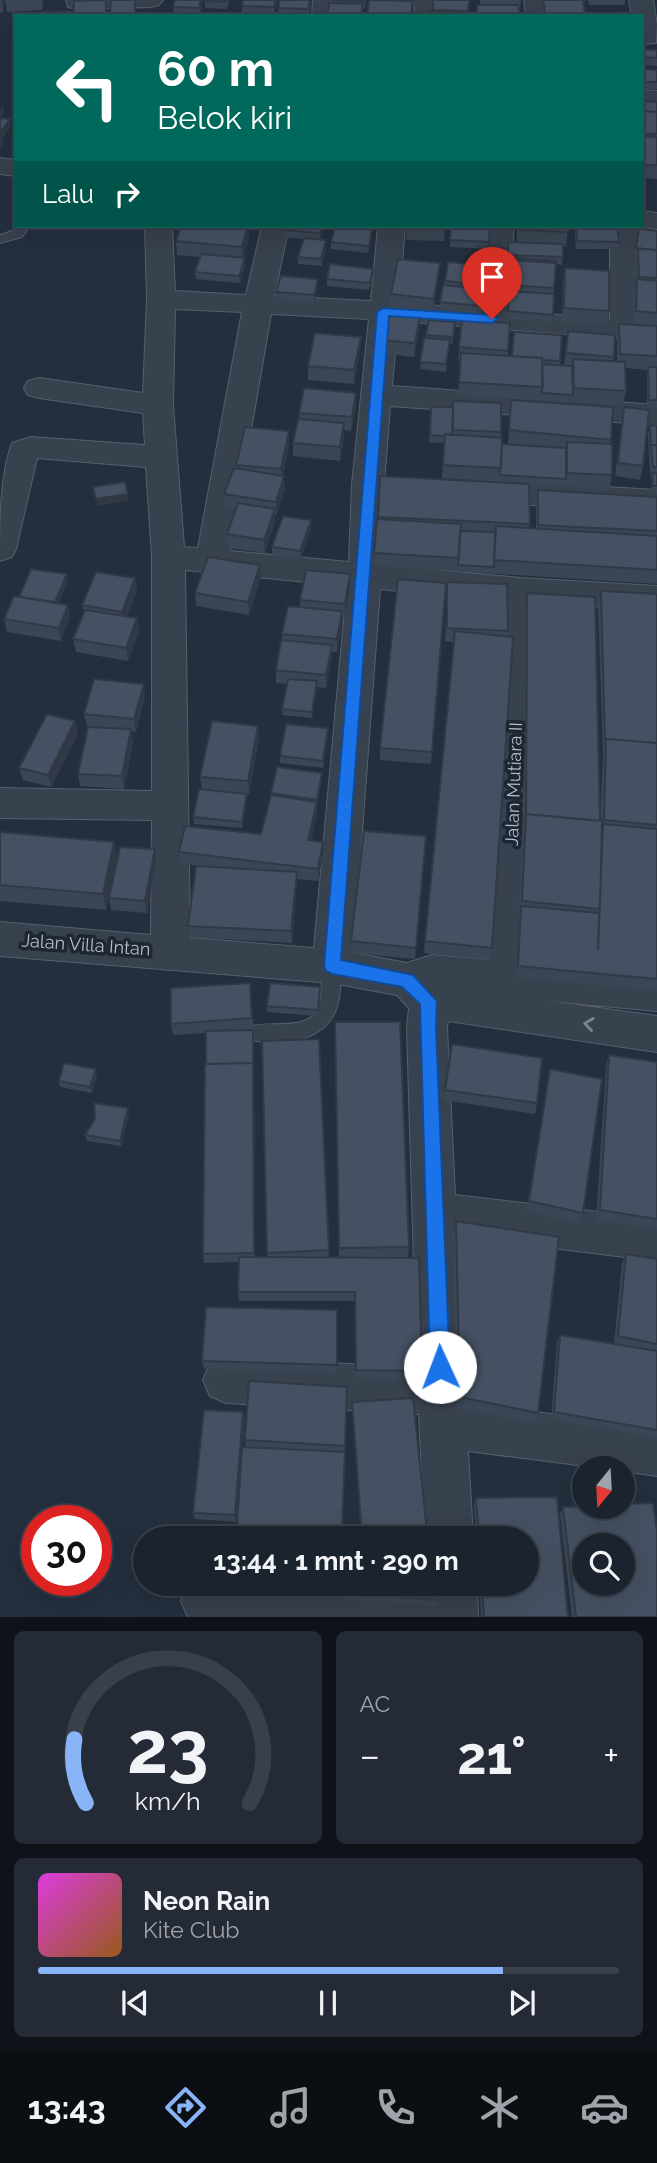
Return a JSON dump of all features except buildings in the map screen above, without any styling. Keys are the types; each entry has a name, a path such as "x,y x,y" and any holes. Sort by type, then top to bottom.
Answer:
{"street":[{"path":"76,2 156,9"},
{"path":"644,16 649,43"},
{"path":"158,228 161,299 159,457 168,557 171,952"},
{"path":"212,561 258,304 276,228"},
{"path":"332,966 365,575 382,485 376,395 392,228"},
{"path":"492,319 501,228"},
{"path":"624,228 624,330"},
{"path":"161,299 657,332"},
{"path":"39,388 158,405"},
{"path":"376,395 657,415"},
{"path":"0,550 6,500 23,450 31,447 159,457"},
{"path":"451,489 657,501"},
{"path":"168,557 521,590 657,597"},
{"name":"Jalan Mutiara II","path":"509,978 521,590"},
{"path":"0,803 171,806"},
{"name":"Jalan Villa Intan","path":"0,939 332,966 423,984"},
{"path":"423,984 509,978 657,995"},
{"path":"423,984 657,1034"},
{"path":"423,984 448,1526"},
{"path":"435,1213 657,1240"},
{"path":"226,1380 442,1408 657,1451"},
{"path":"452,1596 453,1617"},
{"path":"206,1601 432,1617"}],"lane":[{"path":"0,239 17,234 22,228"},
{"path":"256,1033 290,1033 317,1023 327,1010 332,966"}],"route":[{"path":"440,1367 428,1001 407,980 332,966 365,575 368,484 383,312 492,319"}]}
